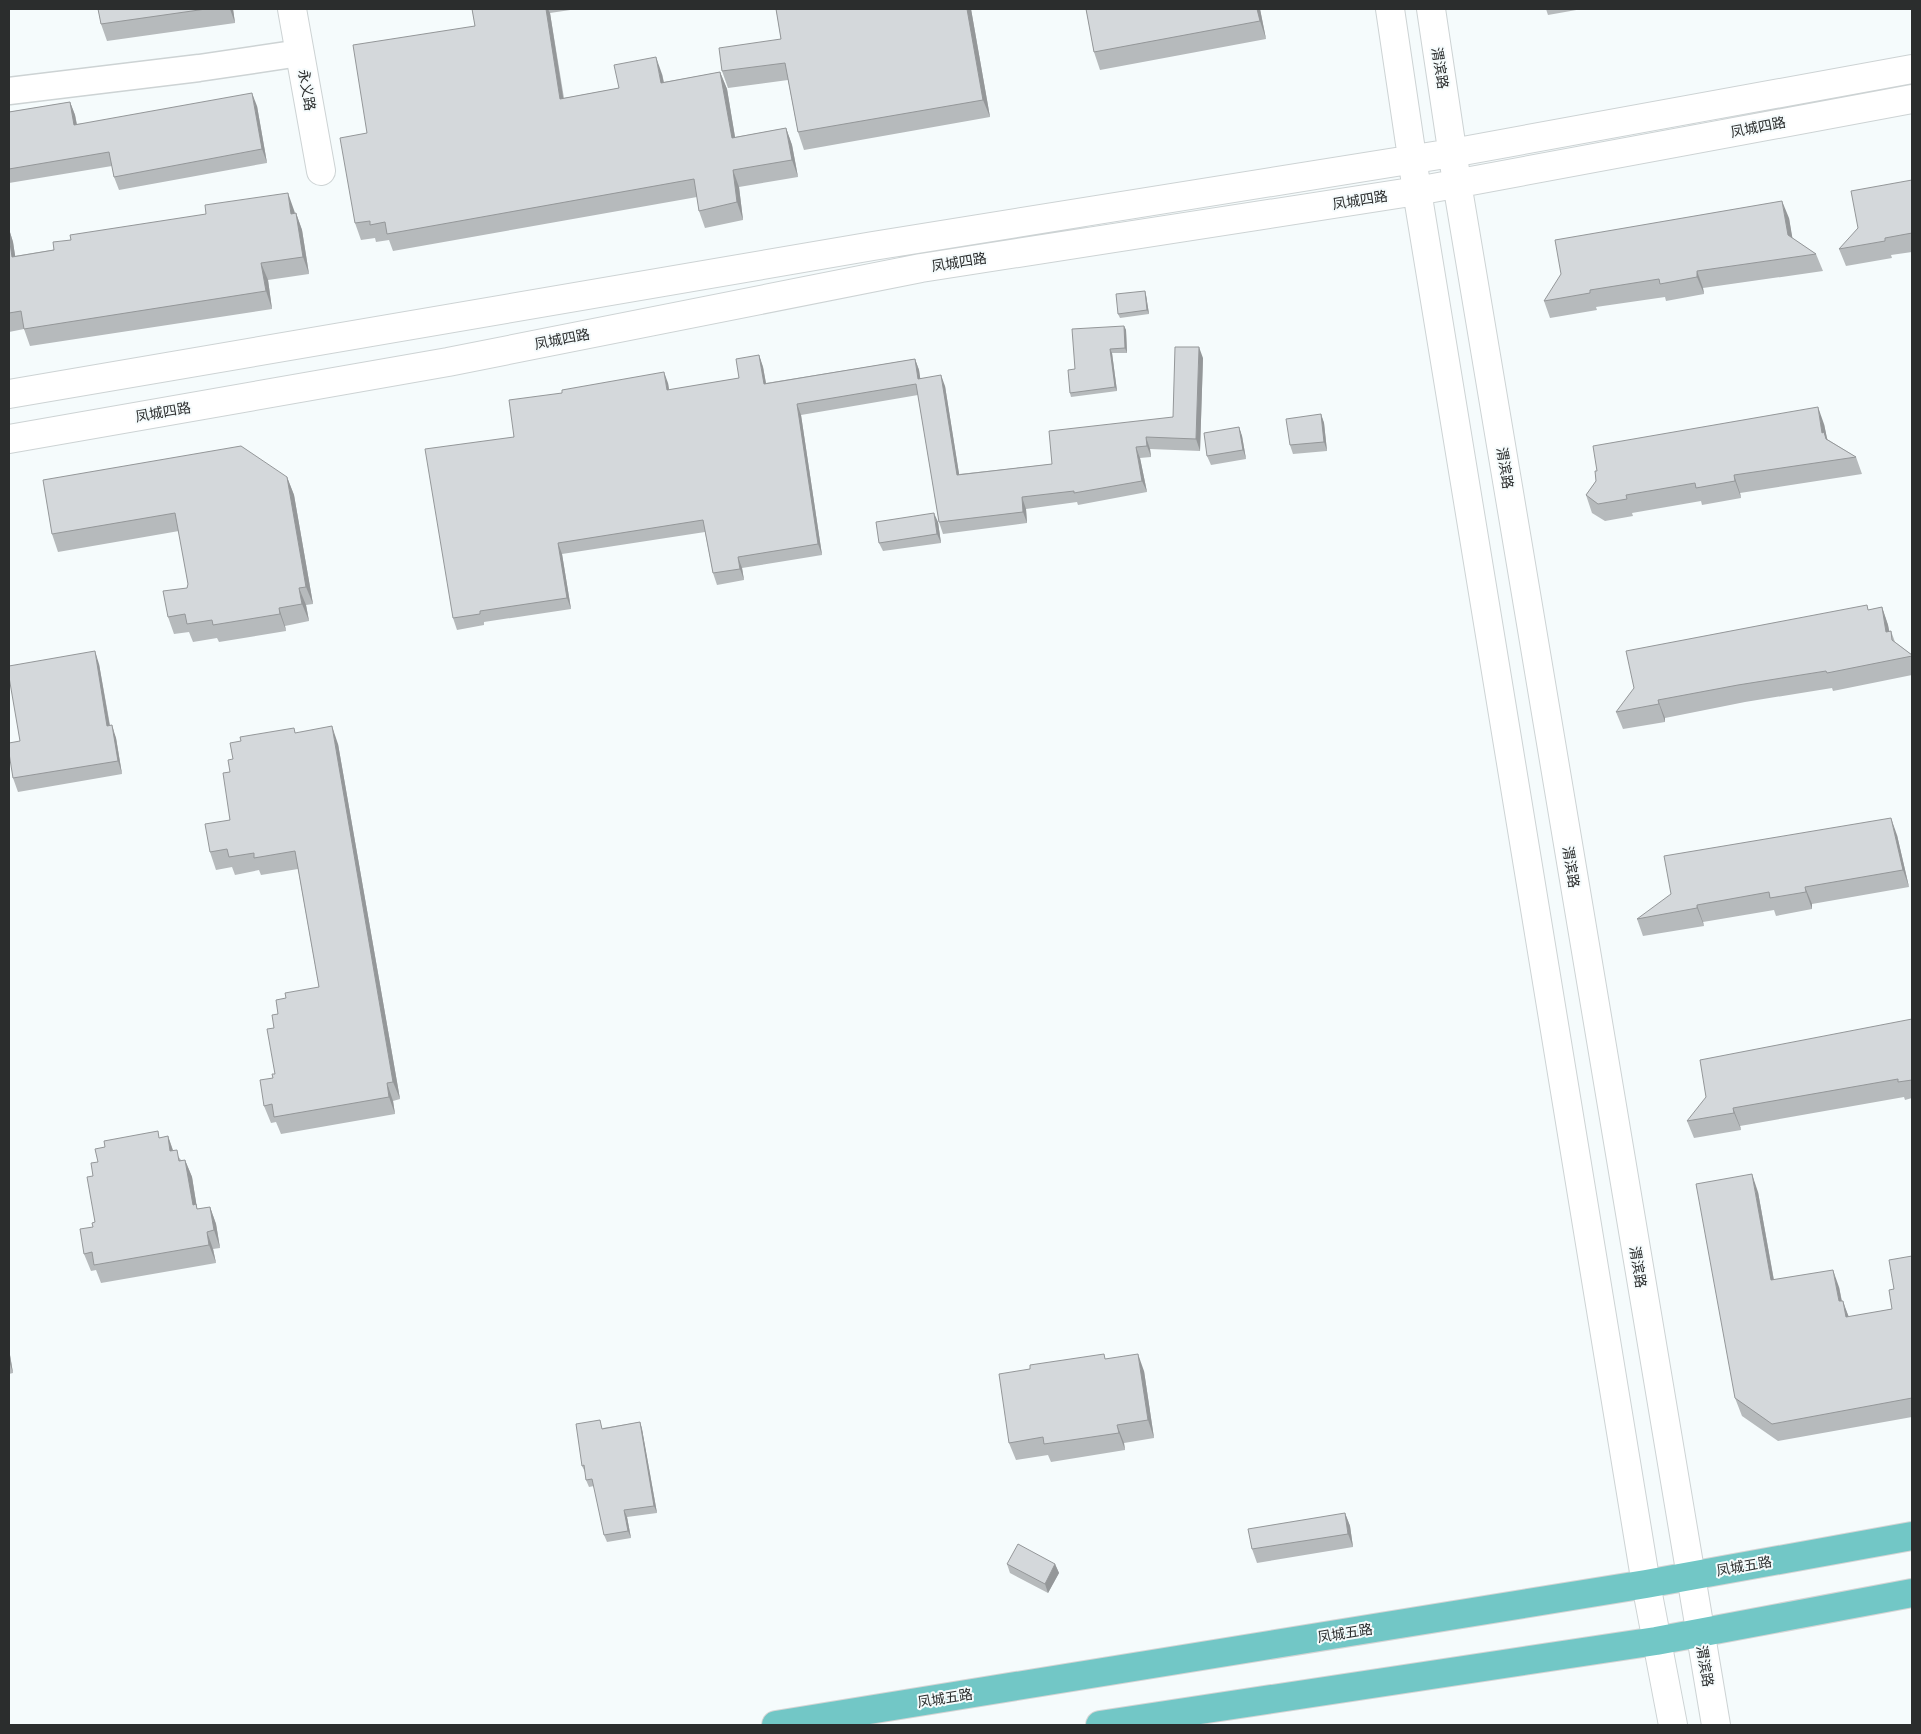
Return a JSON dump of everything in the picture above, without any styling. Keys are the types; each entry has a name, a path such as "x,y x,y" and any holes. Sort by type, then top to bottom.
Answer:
{"main road":[{"name":"凤城五路","path":"776,1725 1646,1584 1912,1536"},
{"path":"1100,1725 1656,1641 1912,1593"}],"street":[{"name":"永义路","path":"292,9 321,171"},
{"path":"1390,9 1417,191 1646,1584 1673,1725"},
{"name":"渭滨路","path":"1431,9 1452,153 1689,1576 1716,1725"},
{"path":"9,91 199,68 300,53"},
{"path":"9,394 873,246 1452,153 1912,68"},
{"name":"凤城四路","path":"9,439 448,362 921,268 1417,191 1912,99"}],"building":[{"path":"98,9 206,9 101,24"},
{"path":"472,9 546,9 560,99 619,88 614,65 656,57 661,83 720,72 732,138 786,128 792,160 733,170 737,202 699,211 694,179 387,234 385,222 370,225 370,221 355,223 340,138 367,133 353,45 475,26"},
{"path":"776,9 967,9 983,100 798,132 785,63 722,71 719,48 781,39"},
{"path":"1086,9 1257,9 1260,21 1094,52"},
{"path":"252,93 262,149 114,177 109,152 9,169 9,112 70,102 74,125"},
{"path":"1912,180 1912,233 1885,238 1885,241 1839,249 1858,228 1851,191"},
{"path":"288,193 291,214 296,213 303,257 261,263 266,291 24,329 21,311 9,313 9,236 12,257 54,250 53,242 71,240 70,235 206,214 205,205"},
{"path":"1782,201 1788,235 1816,254 1697,271 1697,277 1660,284 1659,279 1590,290 1590,293 1544,301 1561,274 1555,240"},
{"path":"1145,291 1147,310 1118,314 1116,294"},
{"path":"1124,326 1125,348 1110,349 1115,387 1070,393 1068,370 1075,369 1072,329"},
{"path":"1175,347 1199,347 1196,439 1146,437 1147,446 1136,447 1142,481 1074,493 1074,491 1022,497 1023,512 939,522 916,384 797,404 818,544 738,557 740,569 713,573 703,520 558,543 567,598 480,611 480,614 453,618 425,449 514,437 509,400 562,393 562,390 664,372 667,390 739,378 736,359 759,355 764,384 915,359 918,379 941,375 957,475 1052,464 1049,431 1173,417"},
{"path":"1818,407 1822,433 1824,432 1826,439 1856,457 1734,475 1735,481 1696,488 1695,483 1626,495 1627,499 1598,504 1586,495 1596,481 1595,471 1597,471 1593,446"},
{"path":"1321,414 1324,442 1290,445 1286,419"},
{"path":"1239,427 1243,450 1207,456 1204,433"},
{"path":"241,446 287,477 306,587 299,588 302,604 279,608 280,614 213,625 212,620 187,624 185,614 168,617 163,591 187,588 188,584 175,513 52,534 43,480"},
{"path":"934,513 937,534 879,543 876,522"},
{"path":"1867,605 1868,610 1882,607 1886,632 1891,631 1892,640 1912,656 1827,673 1826,671 1738,685 1658,700 1659,704 1616,712 1634,688 1626,651"},
{"path":"95,651 107,726 112,725 118,761 13,778 9,743 20,741 9,677 9,666"},
{"path":"332,726 393,1082 387,1083 389,1097 274,1117 272,1104 264,1106 260,1080 273,1078 272,1074 275,1074 267,1029 274,1028 272,1015 278,1014 276,1000 286,998 285,993 319,987 295,851 254,858 254,853 229,857 227,849 210,852 205,824 230,820 223,773 230,772 228,760 233,759 230,743 241,741 240,737 294,728 295,733"},
{"path":"1891,818 1903,870 1805,887 1806,892 1770,898 1769,892 1697,905 1697,908 1637,919 1671,894 1664,856"},
{"path":"1912,1019 1912,1080 1898,1082 1898,1079 1733,1108 1734,1113 1687,1121 1706,1097 1700,1060"},
{"path":"158,1131 159,1138 168,1136 170,1151 177,1150 179,1161 185,1160 193,1205 196,1204 197,1209 210,1207 214,1230 207,1232 209,1245 94,1265 92,1252 84,1254 80,1229 93,1227 92,1223 95,1222 87,1177 93,1176 91,1163 98,1162 95,1149 105,1147 104,1141"},
{"path":"1752,1174 1771,1280 1833,1270 1839,1301 1843,1301 1846,1317 1892,1309 1889,1290 1894,1289 1889,1260 1912,1256 1912,1398 1772,1424 1735,1398 1696,1184"},
{"path":"1104,1354 1105,1359 1138,1354 1148,1420 1117,1425 1119,1433 1044,1444 1043,1437 1009,1443 999,1374 1030,1369 1030,1365"},
{"path":"600,1420 602,1429 640,1422 654,1506 624,1510 628,1531 604,1535 592,1479 586,1480 584,1465 582,1466 576,1424"},
{"path":"1345,1513 1348,1534 1252,1549 1248,1529"},
{"path":"1018,1544 1055,1564 1045,1584 1007,1564"}]}
